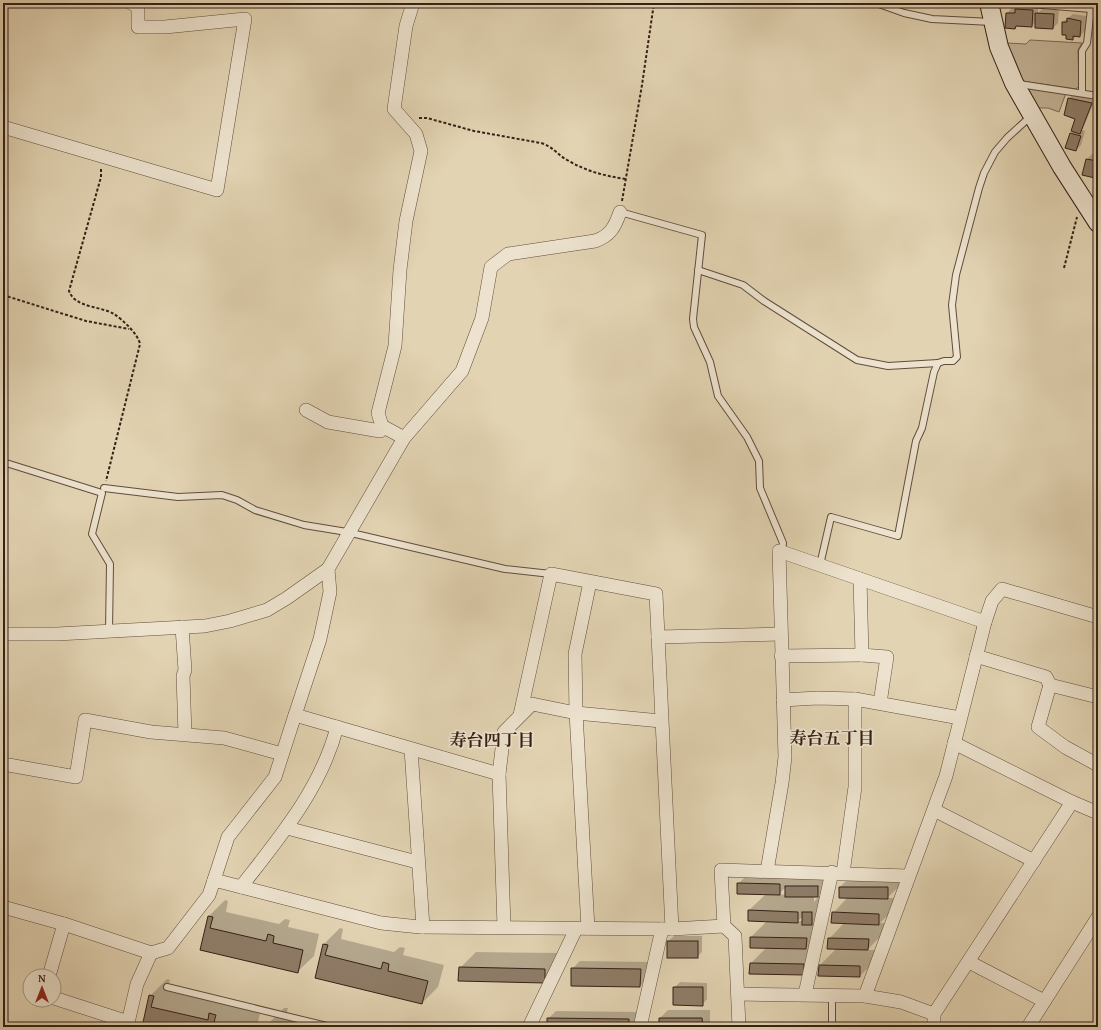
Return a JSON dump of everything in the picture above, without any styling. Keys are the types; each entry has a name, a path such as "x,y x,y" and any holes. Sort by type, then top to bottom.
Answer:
{"main road":[{"path":"989,3 999,47 1014,83 1098,223"}],"street":[{"path":"3,127 217,190 245,19 165,27 138,27 138,7 132,3"},
{"path":"404,438 382,426 378,413 395,346 400,270 406,221 421,150 416,134 394,109 406,26 413,3"},
{"path":"3,634 57,634 205,626 230,621 267,610 287,598 328,568 347,532 404,438 462,371 482,318 492,267 508,254 594,241 606,237 616,225 620,212"},
{"path":"306,410 328,422 380,431 382,426"},
{"path":"767,871 785,757 780,634 779,551 985,622"},
{"path":"3,907 64,924 151,953 168,948 208,895 228,837 275,777 322,632 330,592 328,568"},
{"path":"520,716 551,574 656,594 667,929 640,1027"},
{"path":"860,579 862,655"},
{"path":"529,1027 582,928 575,654 590,582"},
{"path":"864,996 934,810 992,601 1002,589 1098,617"},
{"path":"182,627 185,670 183,676 186,734"},
{"path":"658,637 780,634"},
{"path":"781,656 862,655 887,657 880,703"},
{"path":"976,656 1046,677 1050,685 1038,727 1065,747 1098,764"},
{"path":"1050,685 1098,697"},
{"path":"783,700 817,698 855,699 960,718"},
{"path":"805,994 837,873 855,787 855,699"},
{"path":"504,926 499,774 504,732 532,704 576,713 661,721"},
{"path":"295,715 499,774"},
{"path":"3,764 76,777 85,720 151,732 224,738 282,754"},
{"path":"241,887 287,828 322,772 331,750 337,727"},
{"path":"954,742 1072,802 1098,813"},
{"path":"410,749 423,927"},
{"path":"934,1027 934,1014 1072,802"},
{"path":"934,810 1034,861"},
{"path":"287,828 418,862"},
{"path":"739,1027 735,936 724,926 721,870 908,876"},
{"path":"214,880 381,923 423,927 504,926 667,929 724,926"},
{"path":"1028,1027 1098,917"},
{"path":"51,968 64,924"},
{"path":"62,1001 128,1025 136,984 151,953"},
{"path":"969,962 1044,1001"},
{"path":"738,994 832,994 864,996 901,1002 934,1014"}],"lane":[{"path":"876,3 904,13 932,18 993,22"},
{"path":"1018,3 1091,9 1087,43 1082,51 1082,93"},
{"path":"1014,83 1098,96"},
{"path":"698,270 743,285 764,301 857,360 888,366 938,363 944,360 953,361 958,357 952,305 956,275 984,173 996,152 1007,138 1026,122 1032,114"},
{"path":"620,212 702,235 693,319 694,327 710,362 718,396 747,437 759,461 760,488 783,543 782,552"},
{"path":"820,565 831,516 898,536 916,441 922,428 938,363"},
{"path":"3,462 102,493 92,534 110,564 110,630"},
{"path":"104,488 178,498 222,495 237,500 255,510 304,525 347,532 505,569 551,574"},
{"path":"167,987 331,1027"},
{"path":"832,994 832,1027"}],"path":[{"path":"620,212 654,3"},
{"path":"402,118 427,118 474,131 541,143 547,145 565,160 588,171 604,176 626,179"},
{"path":"102,156 101,177 69,291 74,298 113,314 130,329 139,340 140,344 104,488"},
{"path":"1064,268 1079,210 1085,203"},
{"path":"3,295 86,322 130,329"}],"shaded area":[{"path":"1030,40 1082,43 1078,50 1079,86 1076,89 1020,81 1007,43 1026,44"},
{"path":"1025,87 1066,93 1059,112 1048,108 1038,108"}],"building":[{"path":"1015,9 1033,10 1032,27 1016,26 1015,29 1005,28 1006,13 1015,13"},
{"path":"1035,13 1054,14 1053,29 1035,28"},
{"path":"1067,18 1081,21 1080,37 1073,36 1073,40 1066,39 1066,35 1062,35 1062,22 1067,22"},
{"path":"1068,98 1092,103 1080,134 1071,131 1075,119 1064,115"},
{"path":"1070,133 1081,136 1076,151 1065,148"},
{"path":"1086,159 1098,161 1098,183 1094,181 1095,178 1082,175"},
{"path":"737,883 780,884 780,895 737,894"},
{"path":"785,886 818,886 818,897 785,897"},
{"path":"839,887 888,887 888,899 839,898"},
{"path":"748,910 798,912 798,923 748,921"},
{"path":"802,912 812,912 812,925 802,925"},
{"path":"832,912 879,914 879,925 831,923"},
{"path":"208,916 213,917 210,928 266,941 268,934 274,936 273,943 303,950 298,973 200,950"},
{"path":"750,937 807,938 806,949 750,948"},
{"path":"828,938 869,939 868,950 827,949"},
{"path":"667,941 698,941 698,958 667,958"},
{"path":"323,944 328,945 325,955 381,969 383,962 389,964 388,971 428,981 422,1004 315,978"},
{"path":"750,963 804,964 804,975 749,974"},
{"path":"819,965 860,966 860,977 818,976"},
{"path":"459,967 545,969 545,983 458,981"},
{"path":"571,968 641,969 640,987 571,986"},
{"path":"673,987 703,987 703,1006 673,1005"},
{"path":"149,995 154,996 151,1007 208,1020 209,1013 216,1015 214,1022 236,1027 142,1027"},
{"path":"547,1018 629,1019 629,1027 547,1027"},
{"path":"659,1018 702,1018 703,1027 659,1027"}],"district":[{"name":"寿台五丁目","path":"832,737"},
{"name":"寿台四丁目","path":"492,739"}]}
